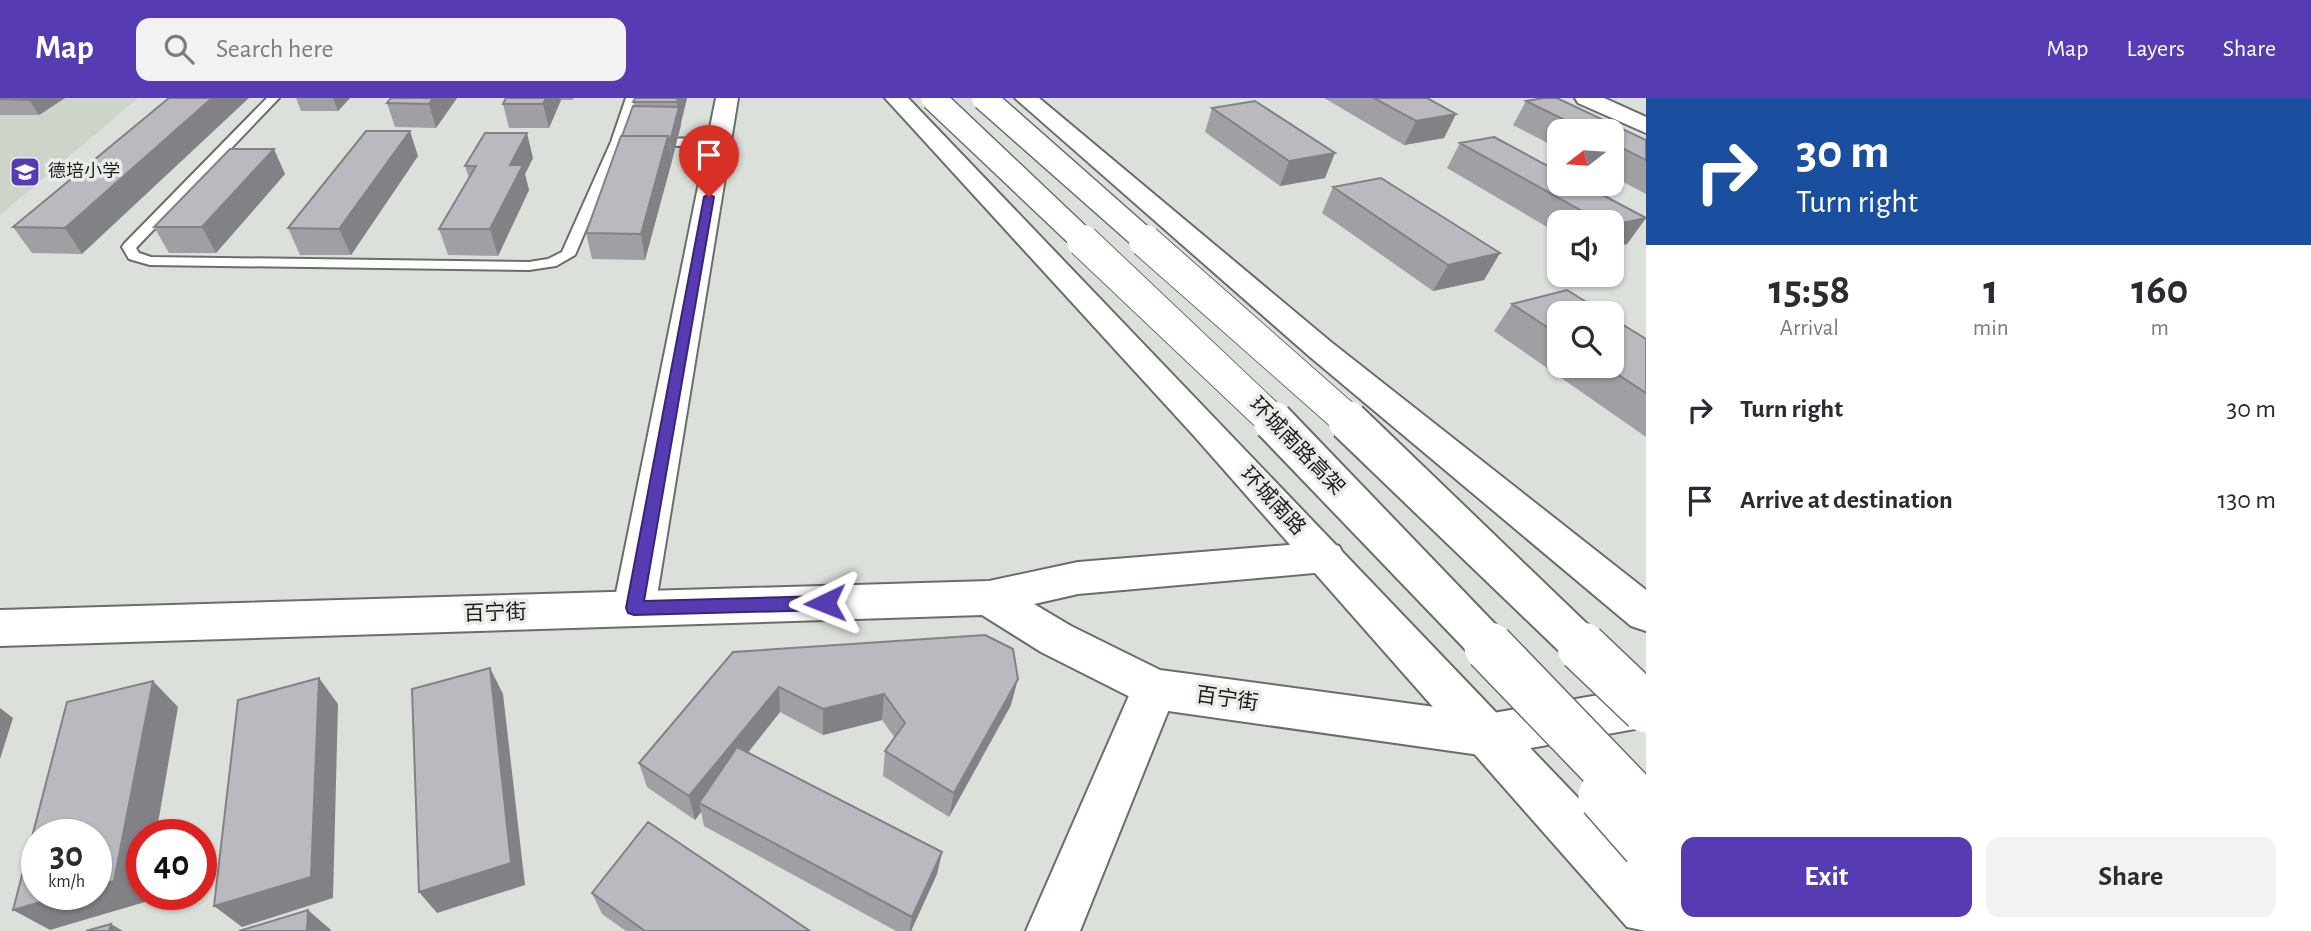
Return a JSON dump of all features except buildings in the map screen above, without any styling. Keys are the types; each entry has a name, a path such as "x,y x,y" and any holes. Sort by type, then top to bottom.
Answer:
{"main road":[{"path":"634,608 727,98"},
{"name":"环城南路","path":"896,98 1325,557 1646,908"},
{"name":"环城南路高架","path":"933,98 1271,419 1646,810"},
{"path":"984,98 1342,415 1646,707"},
{"path":"1026,98 1320,349 1646,614"},
{"path":"1586,98 1646,126"},
{"path":"1271,419 1646,845"},
{"name":"百宁街","path":"0,628 989,598 1078,578 1325,557"},
{"name":"百宁街","path":"989,598 1056,639 1154,690 1487,735 1646,707"},
{"path":"1053,931 1154,690"}],"lane":[{"path":"273,98 129,247 134,256 150,261 529,265 551,263 568,255 630,142 632,98"},
{"path":"630,142 719,143"}],"shaded area":[{"path":"0,98 138,98 0,215"}],"place":[{"name":"德培小学","path":"25,172"}],"route":[{"path":"709,197 634,608 825,603"}]}
